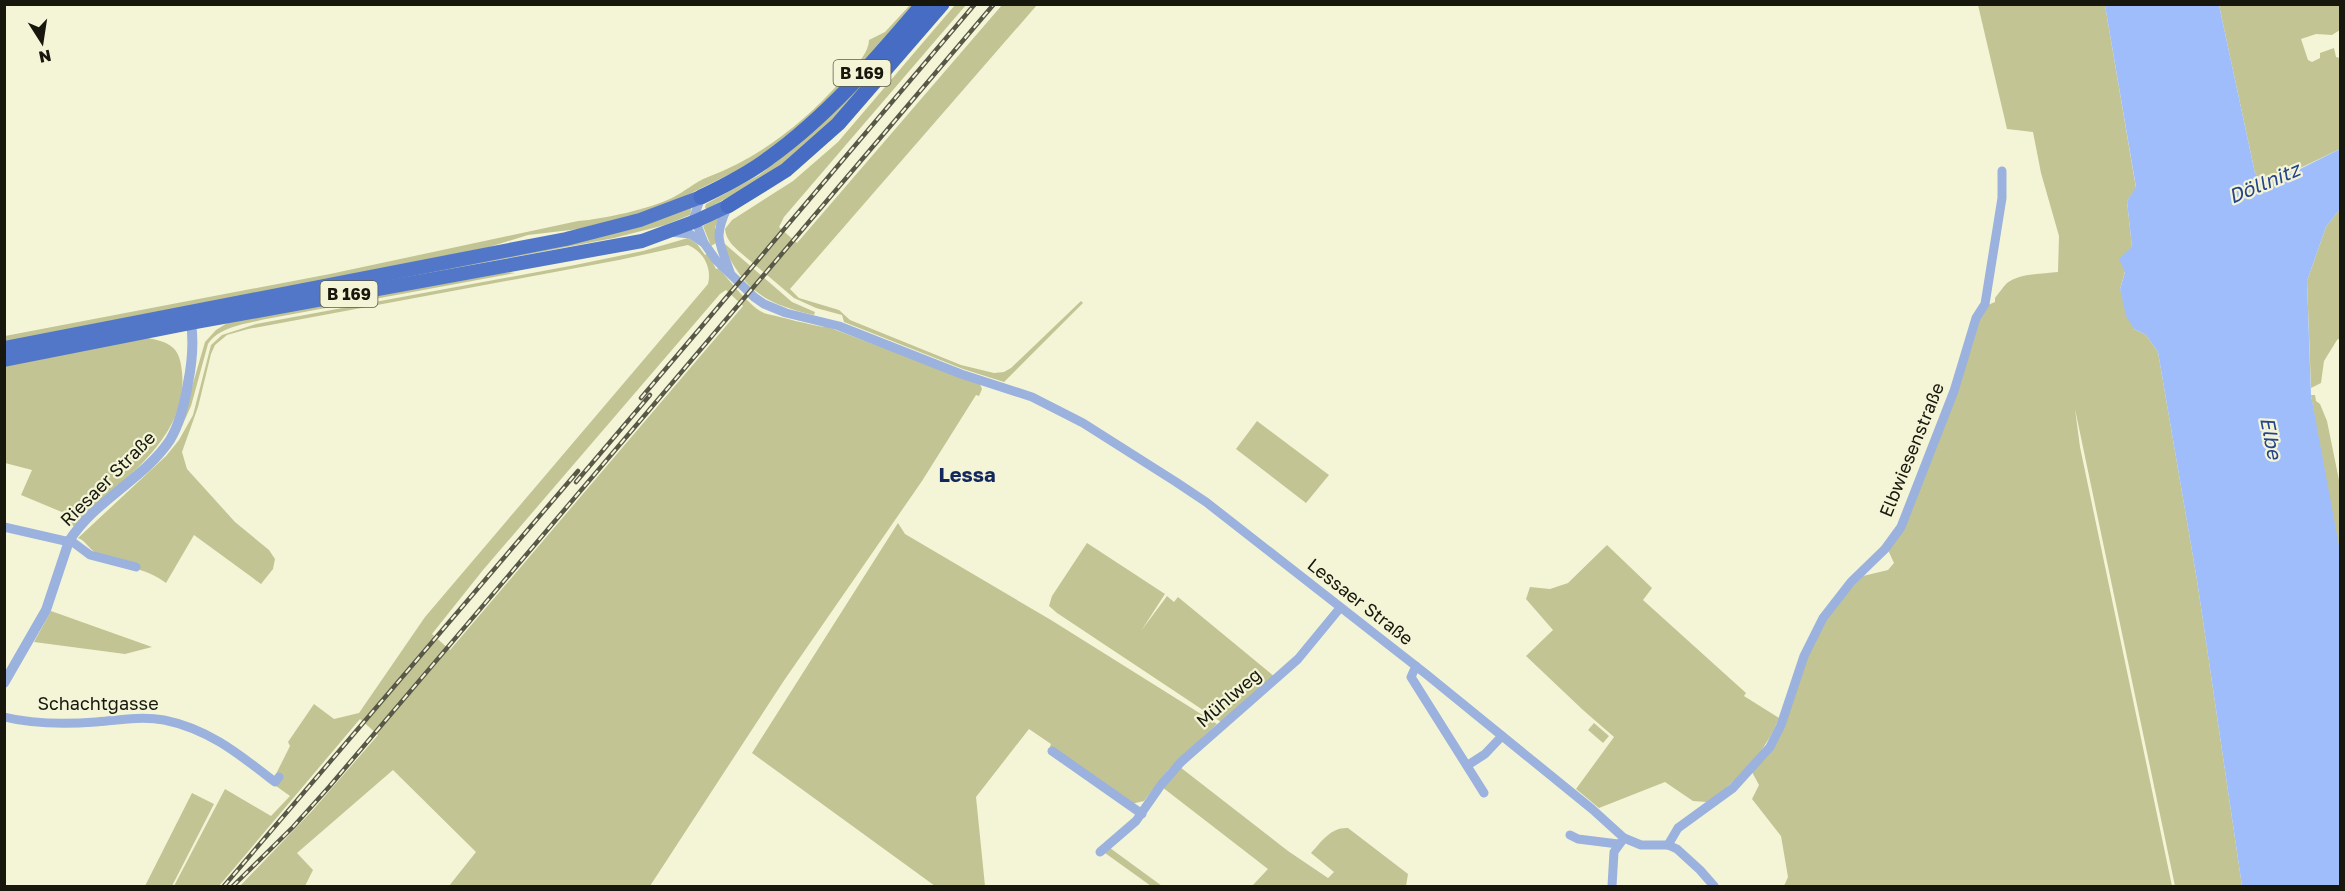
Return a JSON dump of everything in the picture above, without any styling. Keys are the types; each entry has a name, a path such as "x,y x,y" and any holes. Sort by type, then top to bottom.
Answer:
{"highway":[{"name":"B 169","path":"701,197 742,176 770,158 796,137 843,94 922,4"},
{"name":"B 169","path":"728,206 786,170 831,130 942,4"}],"main road":[{"name":"B 169","path":"4,348 577,236 640,220 701,197"},
{"name":"B 169","path":"4,360 192,323 642,241 696,221 728,206"},
{"path":"192,323 193,319 208,308"}],"street":[{"name":"Elbwiesenstraße","path":"1668,845 1678,828 1732,788 1770,747 1781,725 1804,656 1823,618 1851,582 1885,549 1906,518 1954,391 1976,318 1985,304 2002,198 2002,171"},
{"path":"701,197 695,208 694,217 704,243"},
{"path":"728,206 718,231 719,245 731,274"},
{"path":"668,232 690,234 704,243"},
{"name":"Lessaer Straße","path":"704,243 716,260 754,297 775,309 839,326 961,374 1032,397 1102,435 1206,502 1416,666 1502,736 1621,841 1641,845 1668,845"},
{"name":"Riesaer Straße","path":"4,683 46,610 69,542 88,516 155,457 171,438 179,420 187,390 193,351 192,323"},
{"path":"4,527 69,542 90,555 136,567"},
{"name":"Mühlweg","path":"1100,852 1128,830 1181,762 1298,659 1340,608"},
{"path":"1416,666 1411,677 1484,793"},
{"name":"Schachtgasse","path":"4,717 91,722 140,718 163,720 186,726 218,739 275,782 279,777"},
{"path":"1468,765 1485,754 1502,736"},
{"path":"1052,751 1142,814"},
{"path":"1570,835 1578,839 1621,841 1614,852 1612,886"},
{"path":"1668,845 1683,855 1714,886"}],"green space":[{"path":"910,5 916,5 822,108 760,156 736,171 647,212 596,227 528,235 486,248 5,343 5,336 330,274 578,221 613,216 662,202 746,159 796,125 858,63 866,52 869,40 885,32"},
{"path":"930,5 934,5 870,80 800,150 766,175 706,209 706,204 759,175 796,146"},
{"path":"955,5 966,5 784,217 779,227 797,243 1002,5 1037,5 790,289 799,298 839,310 850,320 961,365 994,373 1004,372 1011,368 1081,301 1083,303 1004,382 963,369 844,322 842,315 816,308 794,298 735,248 728,240 725,229 732,220 793,181 838,142"},
{"path":"1978,5 2105,5 2136,188 2127,201 2132,247 2120,289 2134,329 2146,335 2158,352 2197,580 2242,886 2175,886 2075,409 2080,447 2172,886 1784,886 1788,877 1781,836 1752,799 1759,785 1752,772 1770,750 1806,658 1835,604 1863,576 1888,570 1894,563 1888,550 1980,315 1988,305 1995,302 2002,288 2012,280 2031,274 2058,272 2059,236 2041,173 2033,132 2007,129"},
{"path":"2219,5 2340,5 2340,30 2332,35 2316,34 2301,39 2308,60 2312,62 2320,58 2320,53 2334,48 2336,57 2340,58 2340,149 2271,182 2261,180 2255,173"},
{"path":"692,206 690,215 665,225 614,238 308,296"},
{"path":"2340,209 2340,338 2324,361 2321,383 2311,388 2307,281 2326,227"},
{"path":"721,215 715,227 716,243 711,246 703,226"},
{"path":"688,238 697,244 705,255 708,253 716,269 719,268 741,294 761,312 825,326 980,384 982,389 922,481 783,682 650,886 449,886 476,852 393,770 297,853 313,870 305,886 240,886 312,811 378,735 360,719 219,886 174,886 225,789 271,816 290,796 276,786 274,778 290,746 288,742 314,704 334,719 359,713 425,617 708,284 709,272 706,261 688,245 248,329 227,335 215,345 211,354 198,407 182,452 187,469 235,522 269,550 275,559 273,569 261,584 194,535 166,583 150,574 105,558 78,538 166,456 179,440 193,415 211,345 222,335 256,324 643,251","holes":["726,290 743,306 450,650 432,634 483,570 720,294"]},
{"path":"725,244 792,302 815,312 814,315 782,306 758,293 739,274 723,245"},
{"path":"504,272 515,273 266,319 226,329 208,344 191,406 178,435 205,342 216,330 229,322"},
{"path":"147,338 168,344 179,357 182,372 181,397 174,419 162,440 128,477 74,526 65,524 69,515 21,495 32,470 5,463 5,365"},
{"path":"2311,395 2315,395 2327,421 2340,485 2340,577"},
{"path":"1257,421 1329,475 1306,503 1236,449"},
{"path":"898,523 905,534 1051,620 1217,724 1168,770 1144,801 1131,804 1050,747 1051,744 1029,729 976,797 985,886 935,886 752,753"},
{"path":"1087,543 1165,594 1141,631 1167,596 1174,602 1178,597 1275,677 1221,722 1057,613 1049,606 1052,596"},
{"path":"1607,545 1652,588 1643,600 1746,693 1744,696 1779,718 1766,743 1749,765 1707,802 1693,801 1665,782 1599,808 1576,789 1614,737 1526,656 1553,630 1526,599 1530,587 1550,589 1568,583"},
{"path":"51,611 152,647 125,654 34,642"},
{"path":"1594,723 1609,736 1603,743 1588,730"},
{"path":"1180,767 1288,851 1328,878 1334,872 1311,853 1332,832 1348,828 1408,874 1406,886 1252,886 1268,869 1162,787"},
{"path":"192,793 214,804 172,886 145,886"},
{"path":"1110,848 1162,886 1151,886 1105,853"}],"water":[{"path":"2105,5 2219,5 2255,173 2261,180 2271,182 2282,178 2340,149 2340,209 2326,227 2307,281 2311,395 2340,551 2340,886 2242,886 2197,580 2158,352 2146,335 2134,329 2126,316 2120,289 2125,272 2119,259 2132,247 2127,201 2136,187"}],"railway":[{"path":"641,398 975,4"},
{"path":"233,886 293,827 329,787 994,4"},
{"path":"576,482 650,395"},
{"path":"224,886 578,471"}],"district":[{"name":"Lessa","path":"967,475"}],"water label":[{"name":"Döllnitz","path":"2264,183"},
{"name":"Elbe","path":"2271,438"}]}
